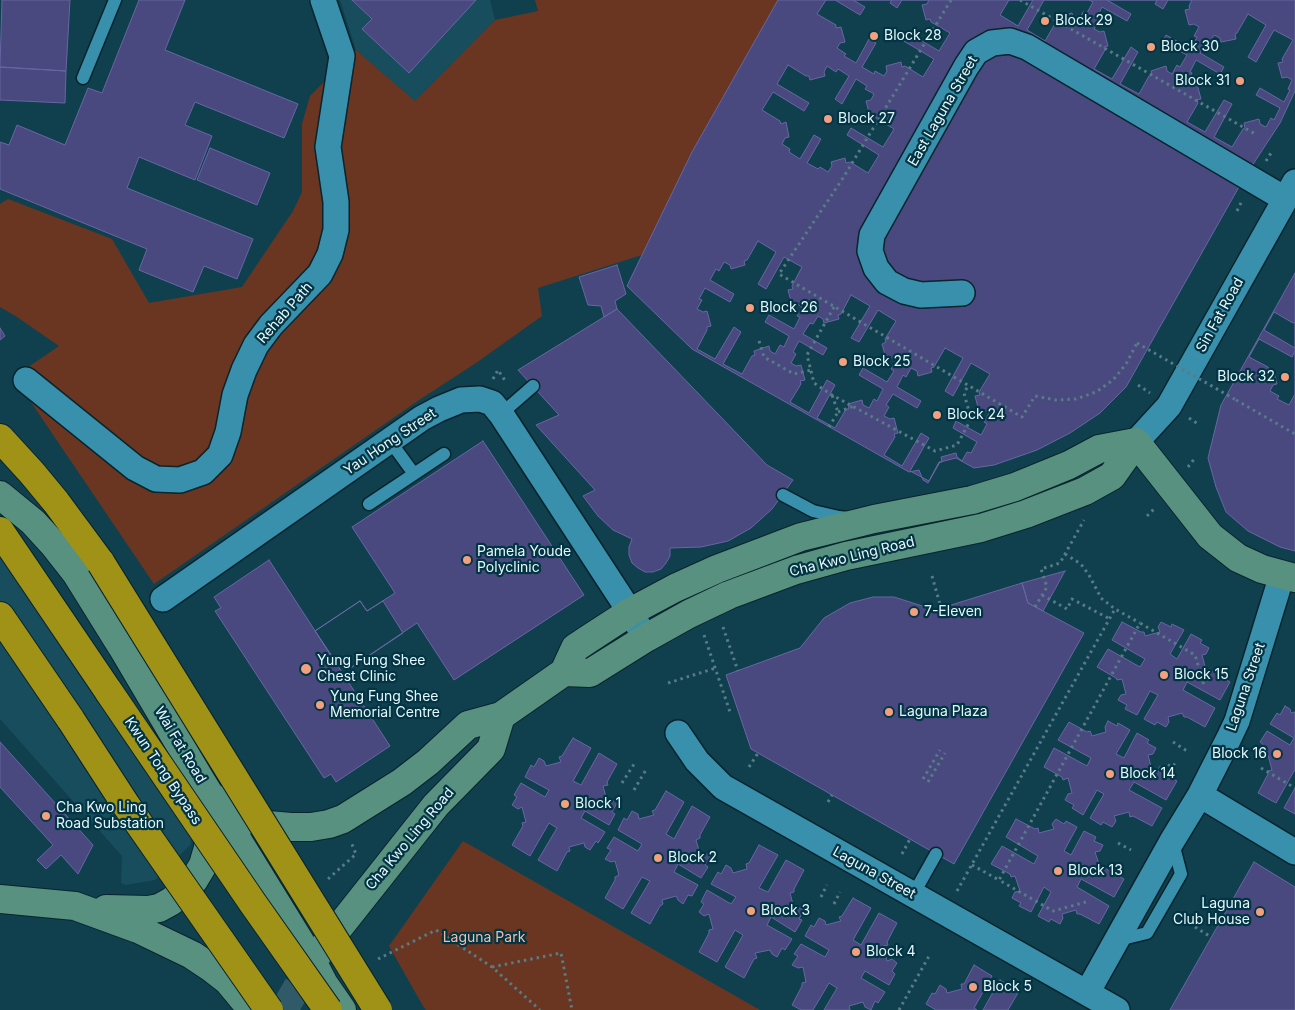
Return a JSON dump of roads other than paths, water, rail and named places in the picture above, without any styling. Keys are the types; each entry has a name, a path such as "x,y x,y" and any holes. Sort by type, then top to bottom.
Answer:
{"highway":[{"path":"0,438 56,502 100,563 378,1010"},
{"name":"Kwun Tong Bypass","path":"0,531 328,1010"},
{"path":"0,616 126,805 269,1010"}],"street":[{"name":"Rehab Path","path":"26,380 135,468 156,479 180,480 188,478 203,472 220,455 228,432 235,395 256,344 270,325 320,274 330,254 336,230 336,202 328,147 342,56 323,0"},
{"name":"East Laguna Street","path":"962,293 921,295 904,291 887,282 876,268 870,251 872,235 966,67 976,52 992,43 1010,41 1027,47 1290,191"},
{"name":"Sin Fat Road","path":"1136,442 1169,406 1290,191"},
{"name":"Yau Hong Street","path":"163,598 422,418 461,400 480,398 492,403 501,414 646,638"},
{"path":"205,788 237,814 268,825 311,828 343,819 402,782 428,762 468,725 501,716 564,672 575,648 630,612 675,588 717,569 801,537 874,519 972,500 1015,487 1070,465 1099,449 1136,442 1210,536 1238,558 1262,569 1289,576"},
{"name":"Cha Kwo Ling Road","path":"564,672 590,673 689,614 729,595 796,570 846,556 980,528 1026,514 1085,491 1112,476 1136,442"},
{"name":"Wai Fat Road","path":"0,495 33,522 54,544 76,573 205,788 312,961 324,984 342,1010"},
{"name":"Laguna Street","path":"1087,992 1200,795 1229,738 1237,721 1289,576"},
{"name":"Cha Kwo Ling Road","path":"312,961 436,805 491,749 501,716"},
{"name":"Laguna Street","path":"678,733 697,761 723,787 1117,1010"},
{"path":"0,900 131,910 159,908 170,902 183,893 203,865 208,848 205,788"},
{"path":"1200,795 1295,852"},
{"path":"75,906 138,929 192,955 228,981 252,1010"}],"lane":[{"path":"83,78 115,0"},
{"path":"501,414 533,386"},
{"path":"390,441 414,474"},
{"path":"369,504 444,454"},
{"path":"783,495 813,511 839,517 874,519"},
{"path":"913,895 936,854"}],"tunnel":[{"path":"284,1010 312,961"}],"place":[{"name":"Block 29","path":"1045,21"},
{"name":"Block 28","path":"874,36"},
{"name":"Block 30","path":"1151,47"},
{"name":"Block 31","path":"1240,81"},
{"name":"Block 27","path":"828,119"},
{"name":"Block 26","path":"750,308"},
{"name":"Block 25","path":"843,362"},
{"name":"Block 32","path":"1285,377"},
{"name":"Block 24","path":"937,415"},
{"name":"Pamela Youde Polyclinic","path":"467,560"},
{"name":"7-Eleven","path":"914,612"},
{"name":"Yung Fung Shee Chest Clinic","path":"306,669"},
{"name":"Block 15","path":"1164,675"},
{"name":"Yung Fung Shee Memorial Centre","path":"320,705"},
{"name":"Laguna Plaza","path":"889,712"},
{"name":"Block 16","path":"1277,754"},
{"name":"Block 14","path":"1110,774"},
{"name":"Block 1","path":"565,804"},
{"name":"Cha Kwo Ling Road Substation","path":"46,816"},
{"name":"Block 2","path":"658,858"},
{"name":"Block 13","path":"1058,871"},
{"name":"Block 3","path":"751,911"},
{"name":"Laguna Club House","path":"1260,912"},
{"name":"Block 4","path":"856,952"},
{"name":"Block 5","path":"973,987"}],"park label":[{"name":"Laguna Park","path":"484,938"}]}
